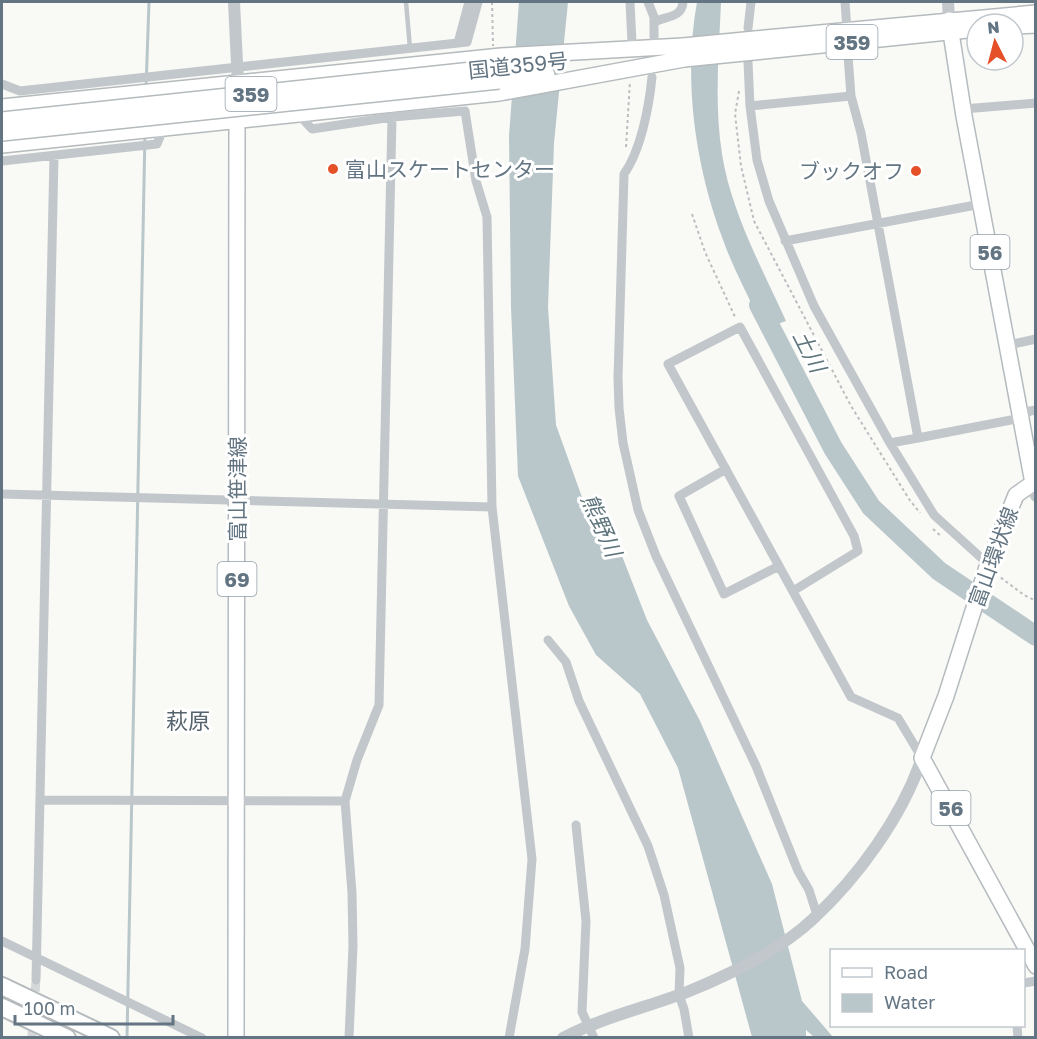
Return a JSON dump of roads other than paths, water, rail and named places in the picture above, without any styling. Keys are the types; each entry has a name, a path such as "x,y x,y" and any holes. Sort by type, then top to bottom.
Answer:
{"highway":[{"path":"2,986 111,1038"},
{"path":"2,1007 67,1038"}],"main road":[{"name":"359","path":"684,53 950,26 1035,13"},
{"name":"359","path":"950,26 965,28"},
{"name":"富山環状線","path":"922,758 987,567 1016,495 1034,490 963,110 950,26"},
{"path":"2,145 499,93 626,60 684,53"},
{"path":"2,107 238,84 497,54 626,60 684,53"},
{"name":"国道359号","path":"2,120 626,60"},
{"name":"国道359号","path":"2,133 117,122 626,60"},
{"name":"富山笹津線","path":"237,1038 238,84"},
{"name":"56","path":"922,758 1035,966"}],"street":[{"path":"234,2 238,84"},
{"path":"458,43 469,2"},
{"path":"2,84 20,91 466,42 478,2"},
{"path":"626,60 630,2"},
{"path":"648,2 654,22 654,37"},
{"path":"654,22 676,15 683,2"},
{"path":"751,2 750,106 757,160 769,201 785,241 814,306 890,443 934,514 987,567"},
{"path":"844,2 851,96 861,133 918,438"},
{"path":"948,2 950,26"},
{"path":"652,77 634,160 624,174 618,398 630,480 638,510 656,556 756,766 798,871 809,890 814,918"},
{"path":"750,106 851,96"},
{"path":"963,110 1035,103"},
{"path":"298,114 312,129 392,117 465,111 476,181 487,217 492,507 532,859 525,949 509,1038"},
{"path":"349,1038 353,946 352,893 345,801 357,760 378,705 392,117"},
{"path":"2,161 157,144 158,130"},
{"path":"36,980 54,156"},
{"path":"785,241 981,204"},
{"path":"563,1038 589,1024 682,994 747,964 814,918 851,877 886,831 922,758 898,718 851,697 668,364 740,327 854,536 858,551 793,591"},
{"path":"1008,345 1035,339"},
{"path":"890,443 1021,418 1035,410"},
{"path":"726,469 679,496 724,594 779,566"},
{"path":"2,495 492,507"},
{"path":"548,640 566,662 579,701 648,846 664,895 680,968 689,1038"},
{"path":"40,800 345,801"},
{"path":"576,825 586,921 582,1012 594,1038"},
{"path":"2,941 202,1038"}],"lane":[{"path":"406,2 410,48"}],"water":[{"path":"519,2 568,2 554,143 548,307 556,425 592,525 622,556 647,620 700,721 772,884 802,1001 833,1037 814,1037 806,1030 806,1037 752,1037 678,768 640,694 596,655 569,606 518,476 511,307 509,136"},
{"path":"697,2 721,2 718,116 726,176 748,239 786,321 764,329 722,237 699,151 694,121 691,61"}],"waterway":[{"path":"146,88 149,2"},
{"path":"127,1038 145,133"},
{"name":"土川","path":"759,305 833,448 871,507 939,571 1036,636"}],"tunnel":[{"path":"34,1005 36,980"},
{"path":"32,1038 33,1019"}],"place":[{"name":"富山スケートセンター","path":"333,169"},
{"name":"ブックオフ","path":"916,171"}],"district":[{"name":"萩原","path":"188,720"}],"water label":[{"name":"熊野川","path":"602,525"}]}
